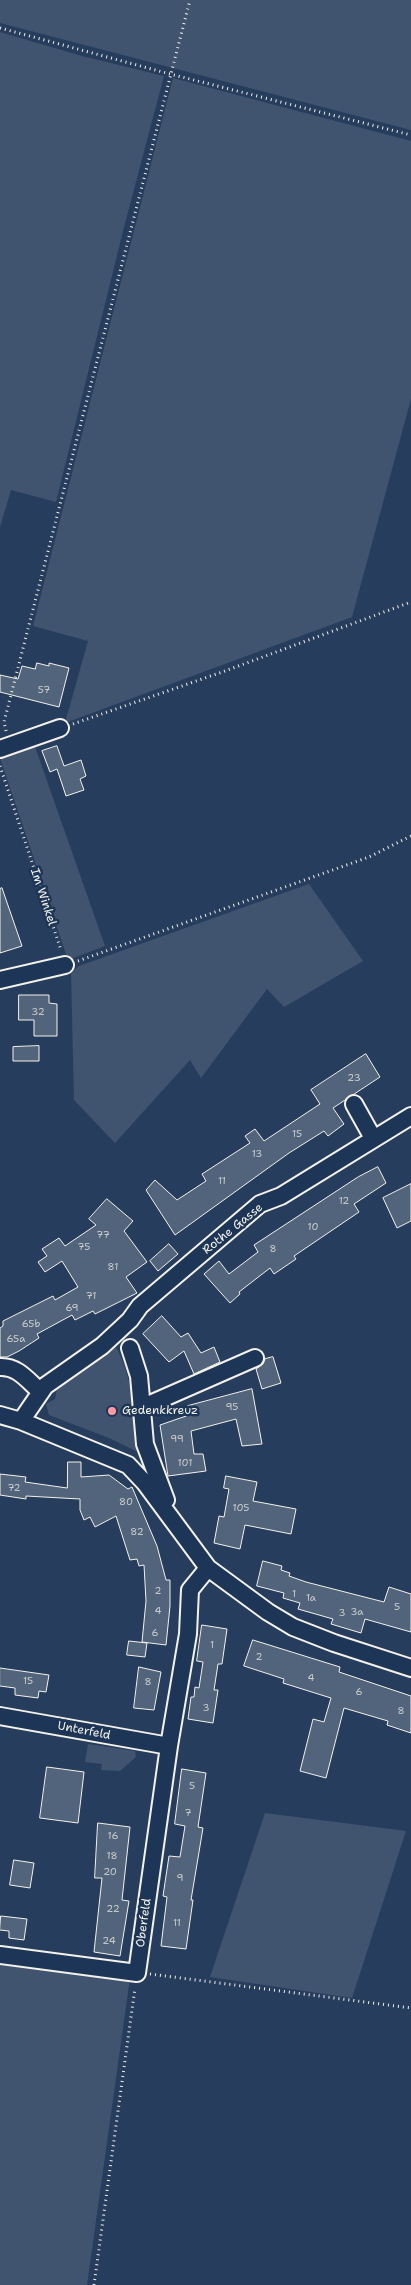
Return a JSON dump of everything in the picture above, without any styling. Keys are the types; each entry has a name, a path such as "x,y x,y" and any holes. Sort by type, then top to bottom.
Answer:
{"street":[{"path":"5,748 65,727"},
{"path":"0,980 66,965"},
{"path":"354,1104 373,1138"},
{"name":"Rothe Gasse","path":"41,1392 45,1386 102,1346 140,1306 260,1204 281,1196 411,1116"},
{"path":"130,1348 139,1376 145,1444 178,1528"},
{"path":"141,1408 255,1358"},
{"path":"0,1367 10,1367 16,1370 41,1392 20,1421"},
{"path":"0,1415 20,1421 128,1465 146,1483 208,1568 244,1596 293,1627 334,1643 411,1668"},
{"name":"Oberfeld","path":"137,1973 169,1746 188,1634 190,1590 208,1568"},
{"name":"Unterfeld","path":"0,1716 169,1746"},
{"path":"0,1955 137,1973"}],"path":[{"path":"5,748 4,722 190,0"},
{"path":"0,28 170,74 411,135"},
{"path":"65,727 225,671 411,602"},
{"name":"Im Winkel","path":"0,766 66,965"},
{"path":"66,965 368,857 411,836"},
{"path":"94,2285 137,1973 411,2008"}],"shaded area":[{"path":"0,0 411,0 411,130 0,23"},
{"path":"0,32 82,56 164,76 123,231 56,502 11,490 0,527"},
{"path":"173,78 411,141 411,399 352,617 65,723 88,641 33,626"},
{"path":"34,744 105,946 68,960 0,758 0,755"},
{"path":"309,884 363,961 284,1007 267,989 201,1078 190,1060 115,1143 74,1100 71,973 79,966"},
{"path":"116,1347 130,1385 138,1452 109,1438 49,1415 46,1404 55,1399 57,1389"},
{"path":"88,1744 135,1751 136,1757 120,1771 101,1770 102,1764 85,1762"},
{"path":"265,1813 406,1831 352,1998 210,1977"},
{"path":"0,1960 130,1978 87,2285 0,2285"}],"building":[{"path":"37,663 49,666 49,663 69,668 59,707 0,692 0,675 18,679 22,666 35,669"},
{"path":"57,746 64,766 81,760 86,776 80,779 84,790 66,796 57,769 50,772 42,751"},
{"path":"2,888 22,946 0,953 0,889"},
{"path":"19,995 49,995 49,1003 57,1004 57,1036 34,1036 34,1020 19,1020"},
{"path":"39,1046 39,1061 13,1061 13,1047"},
{"path":"366,1054 380,1077 333,1108 344,1124 328,1136 324,1131 289,1153 175,1235 146,1190 155,1180 177,1200 206,1181 202,1174 250,1143 245,1136 255,1129 264,1141 320,1104 311,1090"},
{"path":"378,1167 386,1183 354,1204 359,1212 294,1256 296,1259 274,1274 270,1268 239,1292 240,1294 230,1303 204,1274 219,1261 229,1274 258,1252 254,1245 358,1177"},
{"path":"411,1184 411,1221 397,1228 383,1198"},
{"path":"107,1199 133,1221 124,1231 147,1262 126,1277 137,1293 95,1314 93,1311 75,1320 72,1315 37,1334 39,1338 19,1351 7,1357 0,1357 0,1328 3,1326 3,1321 53,1296 55,1300 78,1287 62,1261 45,1272 38,1262 47,1256 42,1249 59,1238 65,1246 96,1225 89,1219"},
{"path":"169,1244 178,1254 158,1271 150,1261"},
{"path":"162,1316 181,1337 188,1333 201,1353 214,1347 220,1362 194,1374 184,1351 169,1362 143,1334"},
{"path":"273,1357 281,1383 262,1389 256,1369 263,1364 265,1359"},
{"path":"252,1389 262,1444 242,1446 236,1419 191,1431 194,1454 203,1454 206,1471 168,1476 160,1425 192,1414 188,1406"},
{"path":"68,1462 81,1462 81,1477 109,1475 128,1489 132,1487 157,1546 166,1580 170,1580 170,1606 166,1645 142,1642 146,1601 144,1565 139,1566 137,1559 130,1560 116,1516 95,1527 90,1517 84,1520 80,1510 80,1499 26,1496 26,1499 0,1495 0,1474 26,1477 25,1482 67,1488"},
{"path":"226,1476 257,1482 253,1501 296,1509 291,1534 245,1525 240,1549 214,1543 219,1516 224,1517 229,1489 224,1488"},
{"path":"263,1561 282,1566 281,1570 290,1573 289,1576 306,1582 384,1602 389,1587 411,1594 411,1632 365,1619 361,1633 331,1624 333,1619 298,1609 300,1603 283,1598 284,1593 257,1586"},
{"path":"202,1625 227,1629 222,1664 218,1664 214,1690 218,1690 213,1723 188,1719 191,1697 194,1697 195,1687 199,1688 203,1662 197,1661"},
{"path":"253,1640 340,1667 339,1672 411,1696 411,1733 387,1725 388,1721 344,1708 326,1778 300,1771 313,1719 324,1722 331,1698 283,1683 284,1679 244,1666"},
{"path":"129,1641 147,1643 145,1657 127,1655"},
{"path":"139,1667 161,1672 154,1710 134,1708"},
{"path":"0,1668 49,1675 46,1692 39,1691 38,1698 15,1695 15,1688 0,1686"},
{"path":"47,1767 84,1772 78,1823 40,1818"},
{"path":"182,1769 206,1773 198,1827 203,1828 191,1900 193,1900 186,1949 161,1946 167,1897 163,1896 169,1856 180,1857 185,1826 175,1824"},
{"path":"98,1823 130,1827 122,1900 129,1901 120,1956 94,1952 102,1878 95,1878"},
{"path":"14,1860 34,1863 30,1888 10,1885"},
{"path":"1,1916 27,1919 24,1940 9,1938 9,1931 0,1930"}],"place":[{"name":"Gedenkkreuz","path":"112,1411"}]}
